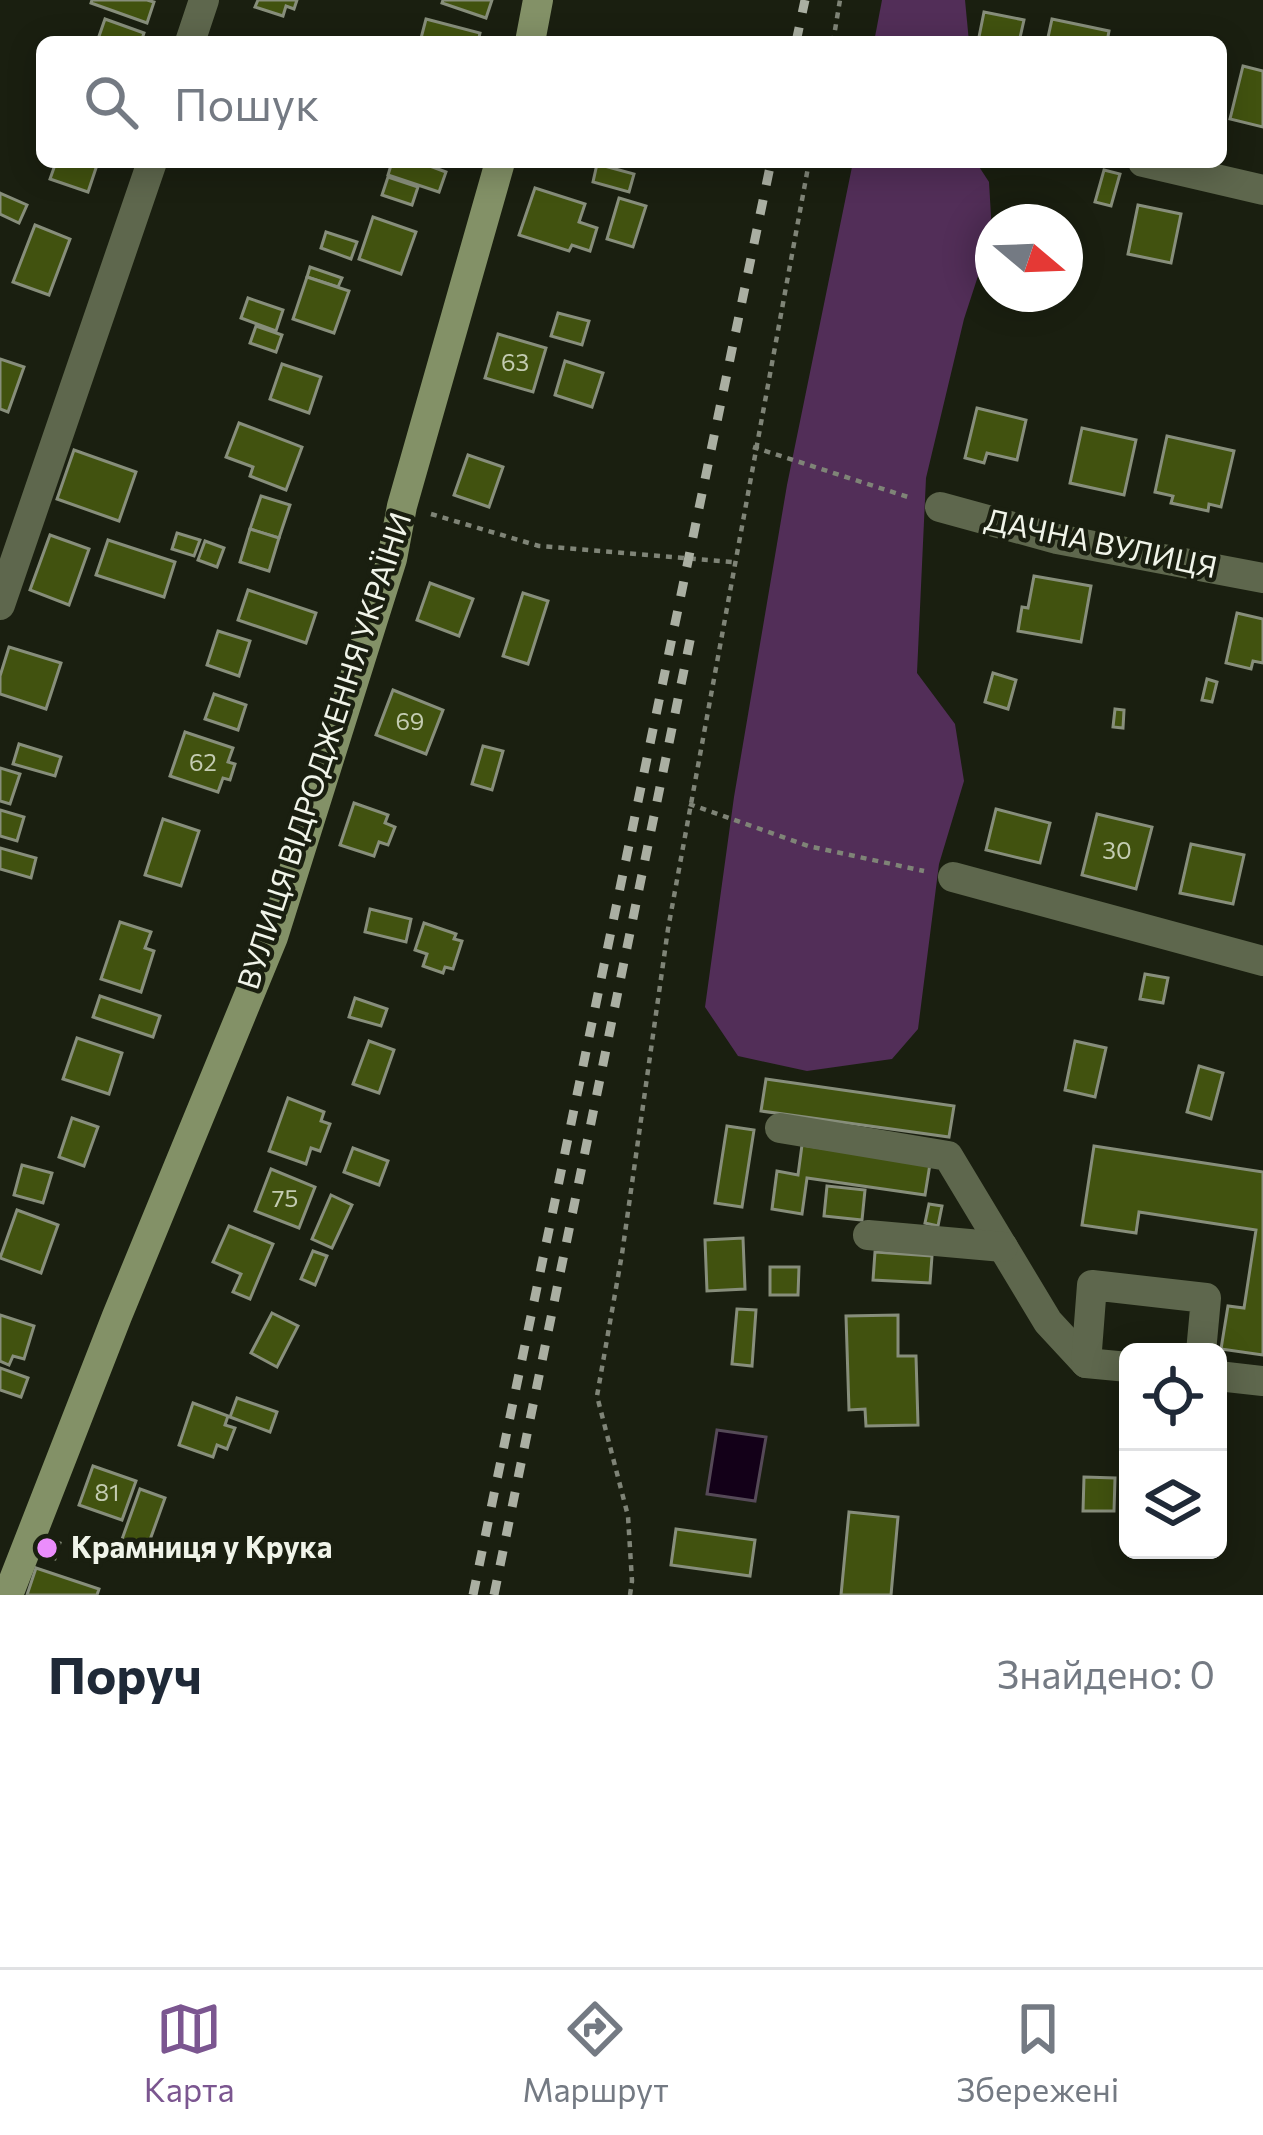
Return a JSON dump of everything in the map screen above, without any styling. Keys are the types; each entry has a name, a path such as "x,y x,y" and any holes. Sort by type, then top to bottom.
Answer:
{"street":[{"path":"192,36 204,0"},
{"path":"531,36 538,0"},
{"path":"0,605 150,168"},
{"name":"ВУЛИЦЯ ВІДРОДЖЕННЯ УКРАЇНИ","path":"8,1595 273,937 392,559 402,506 498,168"},
{"path":"1169,168 1263,190"},
{"name":"ДАЧНА ВУЛИЦЯ","path":"940,507 1057,538 1263,578"},
{"path":"952,877 1263,962"},
{"path":"780,1128 948,1156 1048,1322 1086,1363 1119,1366"},
{"path":"868,1235 1003,1247"},
{"path":"1086,1363 1092,1285 1206,1298 1202,1343"},
{"path":"1227,1377 1263,1381"}],"path":[{"path":"834,36 840,0"},
{"path":"629,1595 628,1516 598,1396 689,804 808,168"},
{"path":"753,447 940,507"},
{"path":"402,506 538,546 733,562"},
{"path":"689,804 808,846 952,877"}],"shaded area":[{"path":"882,0 965,0 968,36 875,36"},
{"path":"852,168 980,168 989,182 990,204 975,204 975,285 926,478 917,673 955,724 964,781 939,864 918,1029 892,1059 807,1071 738,1056 705,1007 734,797 787,485"},
{"path":"717,1430 766,1437 755,1501 707,1494"}],"building":[{"path":"92,0 147,0 154,2 147,23"},
{"path":"258,0 297,0 294,9 286,6 283,16 255,7"},
{"path":"443,0 492,0 486,18"},
{"path":"984,12 1024,20 1020,36 979,36"},
{"path":"105,19 144,33 143,36 99,36"},
{"path":"426,19 480,33 479,36 422,36"},
{"path":"1052,19 1109,31 1108,36 1048,36"},
{"path":"1243,66 1263,71 1263,127 1230,119"},
{"path":"54,168 96,168 88,192 50,179"},
{"path":"390,168 446,172 439,192 388,175"},
{"path":"596,168 634,174 629,192 593,182"},
{"path":"1104,170 1120,174 1111,206 1095,202"},
{"path":"388,177 418,187 412,205 382,195"},
{"path":"535,188 585,204 579,222 597,228 590,251 572,245 569,251 519,235"},
{"path":"0,193 27,205 19,223 0,214"},
{"path":"619,198 646,206 633,247 607,239"},
{"path":"1138,205 1181,214 1171,263 1128,254"},
{"path":"373,217 416,232 401,274 359,259"},
{"path":"35,225 70,239 49,295 13,282"},
{"path":"326,232 357,242 351,259 321,248"},
{"path":"310,267 342,278 338,287 307,277"},
{"path":"307,277 349,291 334,333 293,319"},
{"path":"248,298 283,310 276,331 241,318"},
{"path":"558,313 589,321 582,345 551,336"},
{"path":"256,326 282,335 276,352 250,343"},
{"path":"498,334 546,348 533,392 485,378"},
{"path":"0,359 24,367 8,412 0,409"},
{"path":"565,361 603,373 592,407 555,395"},
{"path":"282,364 321,377 309,413 270,399"},
{"path":"977,408 1026,420 1017,460 987,453 984,463 965,458"},
{"path":"239,423 302,447 286,490 250,476 253,467 226,457"},
{"path":"1082,428 1136,440 1124,495 1070,483"},
{"path":"1167,436 1234,451 1221,507 1209,504 1208,511 1171,503 1173,496 1155,492"},
{"path":"74,450 136,472 119,521 57,499"},
{"path":"468,455 503,467 489,507 454,495"},
{"path":"261,496 290,505 279,538 250,529"},
{"path":"250,529 279,538 269,571 240,562"},
{"path":"177,533 200,540 194,556 172,549"},
{"path":"50,535 89,549 69,605 30,590"},
{"path":"108,540 175,562 164,597 96,575"},
{"path":"205,541 224,548 217,567 198,560"},
{"path":"1034,576 1091,586 1081,642 1018,631"},
{"path":"430,583 473,599 459,636 417,620"},
{"path":"248,590 316,613 306,643 238,620"},
{"path":"523,593 548,601 528,664 503,656"},
{"path":"1237,613 1263,619 1263,663 1253,661 1251,669 1226,663"},
{"path":"218,631 250,641 239,676 207,665"},
{"path":"9,647 61,663 46,709 0,694"},
{"path":"993,673 1016,680 1008,709 985,702"},
{"path":"1207,679 1217,682 1212,702 1202,700"},
{"path":"393,690 443,710 426,754 376,735"},
{"path":"214,694 246,705 238,730 205,719"},
{"path":"1115,709 1124,710 1123,728 1113,727"},
{"path":"185,732 233,748 228,762 235,764 230,780 223,778 218,792 170,776"},
{"path":"19,744 61,757 55,776 13,764"},
{"path":"483,746 503,751 492,790 472,784"},
{"path":"0,768 20,774 10,804 0,801"},
{"path":"354,803 388,815 385,823 395,827 388,845 379,842 374,856 340,845"},
{"path":"996,809 1050,823 1040,863 986,850"},
{"path":"0,810 24,817 17,841 0,836"},
{"path":"1097,814 1152,827 1136,889 1082,875"},
{"path":"163,819 199,831 181,886 145,875"},
{"path":"1191,844 1244,855 1233,904 1180,893"},
{"path":"0,848 36,858 31,878 0,869"},
{"path":"370,909 411,919 406,942 365,932"},
{"path":"120,922 151,932 145,948 154,951 141,992 101,979"},
{"path":"424,923 456,934 454,939 462,941 453,969 445,967 443,973 423,966 427,954 415,950"},
{"path":"1145,974 1168,978 1163,1003 1140,999"},
{"path":"100,996 160,1016 153,1037 93,1017"},
{"path":"355,998 387,1009 381,1026 349,1017"},
{"path":"77,1038 122,1053 109,1094 63,1079"},
{"path":"369,1041 394,1050 379,1093 353,1084"},
{"path":"1075,1041 1106,1048 1095,1097 1065,1090"},
{"path":"1199,1066 1223,1073 1211,1119 1187,1112"},
{"path":"766,1079 954,1106 949,1137 761,1111"},
{"path":"288,1098 324,1112 321,1121 330,1124 320,1151 311,1148 306,1164 269,1151"},
{"path":"72,1118 98,1127 84,1166 59,1157"},
{"path":"727,1126 754,1130 742,1207 715,1203"},
{"path":"802,1145 930,1164 925,1195 807,1178 802,1214 772,1209 777,1171 798,1175"},
{"path":"1094,1146 1263,1172 1263,1355 1227,1350 1227,1343 1222,1343 1228,1306 1244,1308 1256,1230 1139,1212 1136,1233 1082,1225"},
{"path":"353,1148 388,1161 379,1185 344,1172"},
{"path":"22,1165 52,1173 43,1203 14,1195"},
{"path":"271,1169 315,1187 299,1228 255,1211"},
{"path":"827,1186 865,1190 862,1220 824,1216"},
{"path":"331,1195 352,1205 332,1248 312,1239"},
{"path":"929,1204 942,1206 938,1226 925,1223"},
{"path":"17,1210 58,1225 41,1273 0,1258"},
{"path":"229,1226 273,1244 250,1299 233,1292 241,1274 213,1262"},
{"path":"743,1238 745,1289 707,1291 705,1240"},
{"path":"313,1251 327,1256 315,1285 301,1279"},
{"path":"875,1252 932,1256 930,1283 873,1280"},
{"path":"770,1267 799,1267 798,1295 770,1295"},
{"path":"737,1309 756,1310 752,1366 732,1364"},
{"path":"272,1313 298,1326 277,1367 251,1353"},
{"path":"0,1315 34,1326 24,1359 13,1356 9,1365 0,1361"},
{"path":"898,1315 898,1356 916,1356 918,1425 866,1426 865,1409 849,1410 846,1316"},
{"path":"0,1368 28,1378 21,1397 0,1390"},
{"path":"237,1398 277,1412 270,1432 230,1417"},
{"path":"193,1403 228,1416 225,1425 235,1428 227,1449 217,1445 213,1457 179,1445"},
{"path":"93,1466 136,1481 122,1520 79,1505"},
{"path":"1084,1477 1115,1478 1114,1511 1083,1511"},
{"path":"140,1489 165,1498 146,1551 121,1542"},
{"path":"849,1512 898,1517 891,1595 841,1595"},
{"path":"676,1529 755,1540 750,1576 671,1565"},
{"name":"Крамниця у Крука","path":"39,1536 60,1543 55,1559 34,1553"},
{"path":"36,1568 99,1589 97,1595 27,1595"}],"railway":[{"path":"797,36 805,0"},
{"path":"473,1595 770,168"},
{"path":"494,1595 692,631"}],"place":[{"name":"Крамниця у Крука","path":"47,1548"}]}
